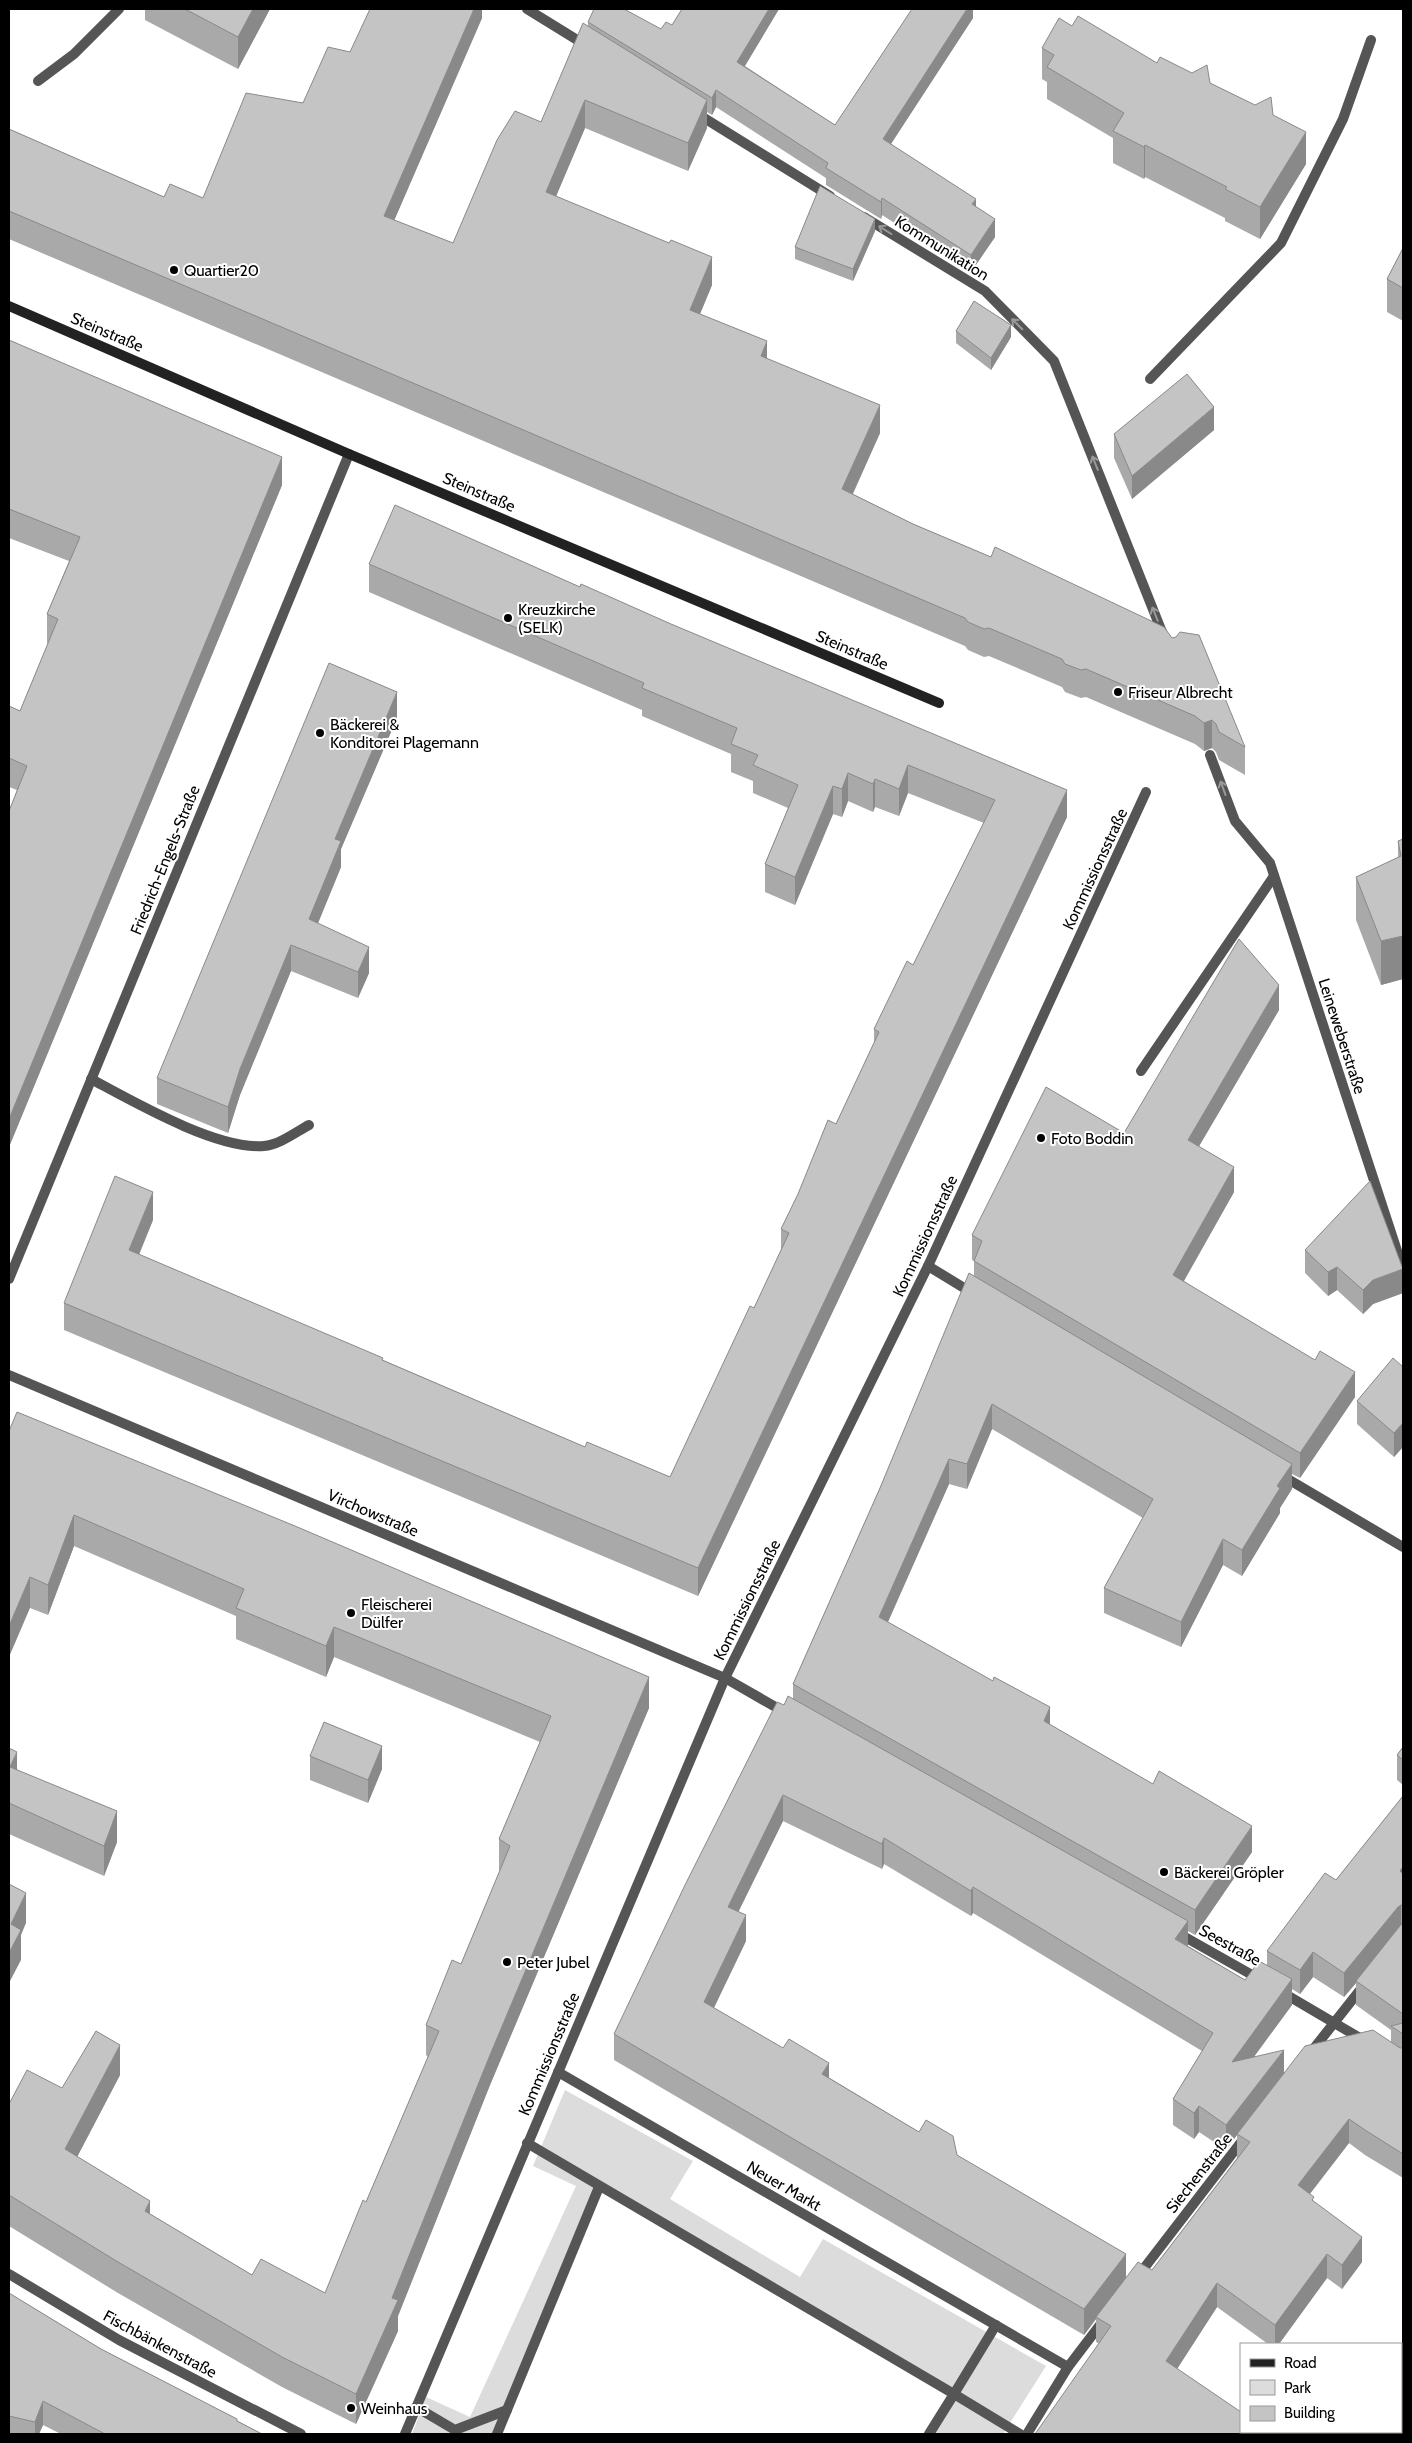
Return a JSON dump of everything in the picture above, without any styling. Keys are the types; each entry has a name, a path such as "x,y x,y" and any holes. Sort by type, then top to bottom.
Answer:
{"main road":[{"name":"Steinstraße","path":"9,306 349,454 939,702"}],"street":[{"path":"38,81 74,54 119,9"},
{"path":"526,9 594,50"},
{"path":"1150,380 1281,243 1343,119 1371,40"},
{"path":"687,108 838,201"},
{"name":"Kommunikation","path":"855,211 985,292 1054,361 1169,650"},
{"name":"Friedrich-Engels-Straße","path":"9,1278 349,454"},
{"name":"Leineweberstraße","path":"1210,755 1235,821 1270,863 1403,1269"},
{"name":"Kommissionsstraße","path":"405,2434 725,1678 928,1266 1146,792"},
{"path":"1141,1071 1274,876"},
{"path":"91,1080 146,1108 235,1145 266,1146 309,1125"},
{"path":"928,1266 987,1302"},
{"name":"Virchowstraße","path":"9,1375 725,1678"},
{"path":"1267,1467 1403,1547"},
{"path":"725,1678 795,1718"},
{"name":"Seestraße","path":"1169,1928 1334,2021 1373,2046"},
{"path":"1304,2061 1372,1975"},
{"name":"Neuer Markt","path":"558,2072 1068,2367"},
{"name":"Siechenstraße","path":"1129,2288 1250,2131"},
{"path":"527,2144 1020,2434"},
{"path":"497,2434 599,2187"},
{"name":"Fischbänkenstraße","path":"9,2274 119,2340 301,2434"},
{"path":"1027,2434 1068,2367 1111,2312"},
{"path":"929,2434 996,2325"},
{"path":"416,2407 455,2430 507,2410"}],"green space":[{"path":"565,2090 693,2161 670,2199 800,2277 823,2239 1046,2366 1003,2434 929,2434 954,2395 600,2187 497,2434 412,2434 426,2397 470,2417 576,2186 533,2166"}],"building":[{"path":"185,9 253,9 238,37"},
{"path":"370,9 474,9 384,216 453,243 497,140 515,111 541,122 583,23 707,100 688,143 585,100 546,192 669,243 671,240 712,257 690,310 767,341 761,356 880,405 842,489 913,524 991,557 995,547 1164,627 1172,638 1176,637 1180,632 1199,635 1245,747 1219,732 1212,720 1204,723 1195,716 1086,669 1081,670 1065,664 1062,659 989,628 984,629 968,622 965,618 9,211 9,129 164,197 170,184 203,198 246,93 303,103 328,47 350,52"},
{"path":"594,9 624,9 661,29 666,22 672,25 682,9 769,9 737,62 835,125 912,9 967,9 883,139 976,199 972,204 995,219 971,255 882,198 881,202 826,168 828,163 716,90 712,98 588,22"},
{"path":"1078,16 1157,63 1160,57 1192,73 1207,65 1210,83 1255,105 1271,97 1273,115 1306,132 1260,207 1225,189 1227,187 1145,145 1144,147 1113,131 1124,113 1047,67 1054,55 1042,48 1059,18 1072,26"},
{"path":"820,186 875,219 853,269 795,247"},
{"path":"1403,248 1403,288 1387,279"},
{"path":"974,301 1011,325 991,358 956,331"},
{"path":"9,340 282,457 9,1119 9,811 27,766 9,758 9,706 20,711 58,619 47,614 80,537 9,509"},
{"path":"1187,374 1214,407 1132,476 1114,434"},
{"path":"395,505 580,587 581,584 671,624 1067,790 698,1568 64,1303 115,1176 153,1192 129,1250 383,1358 382,1360 585,1447 587,1442 670,1477 750,1306 754,1308 789,1233 781,1229 798,1194 828,1120 836,1124 879,1032 874,1029 907,961 913,965 995,800 908,765 899,789 875,779 873,784 848,773 842,789 833,786 795,877 765,864 798,785 753,765 758,755 731,744 737,728 642,688 644,683 369,564"},
{"path":"329,663 397,692 335,839 341,841 309,919 369,947 358,972 291,945 240,1069 228,1107 157,1078"},
{"path":"1403,839 1403,936 1381,941 1356,877 1401,856 1398,841"},
{"path":"1239,939 1279,985 1188,1140 1234,1167 1173,1275 1315,1360 1320,1351 1355,1372 1300,1453 974,1261 982,1241 972,1235 1046,1087 1124,1133"},
{"path":"1370,1181 1403,1269 1373,1280 1363,1290 1337,1267 1328,1272 1305,1250"},
{"path":"969,1273 1292,1464 1277,1486 1280,1488 1242,1550 1223,1539 1181,1622 1104,1588 1153,1499 992,1404 967,1464 949,1459 879,1617 993,1681 994,1677 1050,1707 1044,1721 1153,1784 1159,1771 1252,1826 1195,1910 793,1684 880,1488"},
{"path":"1393,1358 1403,1367 1403,1423 1394,1433 1357,1401"},
{"path":"17,1412 295,1526 649,1677 490,2055 392,2298 398,2300 356,2394 282,2357 118,2262 9,2195 9,2104 27,2070 62,2088 96,2031 120,2045 65,2149 150,2201 145,2211 252,2275 261,2259 325,2293 363,2200 366,2202 439,2031 426,2025 452,1960 461,1964 510,1846 499,1839 551,1716 334,1627 326,1646 236,1608 244,1589 74,1515 48,1585 30,1577 9,1626 9,1431"},
{"path":"788,1696 1188,1921 1175,1939 1245,1980 1259,1961 1292,1979 1232,2062 1284,2050 1226,2125 1199,2106 1194,2113 1173,2099 1213,2033 973,1887 971,1891 884,1838 882,1844 783,1795 728,1907 746,1915 704,2002 783,2048 789,2039 829,2063 822,2074 919,2132 926,2120 953,2136 957,2155 1126,2254 1084,2309 614,2034 685,1885 777,1702 784,1705"},
{"path":"324,1722 382,1746 368,1780 310,1756"},
{"path":"1403,1747 1403,1760 1397,1755"},
{"path":"9,1748 17,1752 10,1767 117,1811 104,1846 9,1803"},
{"path":"1403,1796 1403,1867 1400,1871 1403,1874 1403,1905 1398,1907 1344,1973 1313,1952 1300,1970 1267,1951 1325,1873 1336,1880"},
{"path":"9,1884 26,1893 11,1924 21,1930 9,1953"},
{"path":"1403,1922 1403,2014 1356,1981"},
{"path":"1403,2023 1403,2034 1391,2026"},
{"path":"1373,2030 1400,2048 1403,2048 1403,2154 1349,2119 1298,2185 1314,2197 1312,2200 1362,2237 1342,2265 1327,2254 1275,2325 1217,2283 1166,2361 1240,2411 1240,2433 1270,2433 1035,2434 1111,2326 1096,2317 1138,2262 1152,2270 1250,2142 1237,2134 1305,2046"},
{"path":"9,2293 101,2349 237,2419 237,2421 262,2434 105,2434 43,2401 35,2422 9,2416"}],"place":[{"name":"Quartier20","path":"174,270"},
{"name":"Kreuzkirche (SELK)","path":"508,618"},
{"name":"Friseur Albrecht","path":"1118,692"},
{"name":"Bäckerei & Konditorei Plagemann","path":"320,733"},
{"name":"Foto Boddin","path":"1041,1138"},
{"name":"Fleischerei Dülfer","path":"351,1613"},
{"name":"Bäckerei Gröpler","path":"1164,1872"},
{"name":"Peter Jubel","path":"507,1962"},
{"name":"Weinhaus","path":"351,2408"}]}
